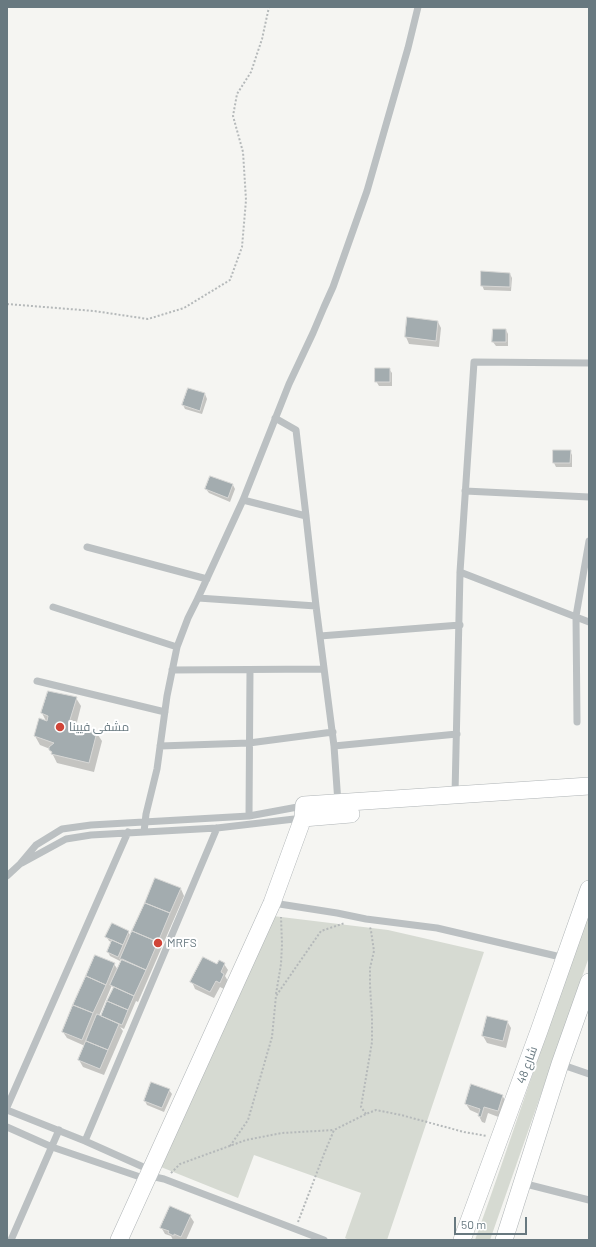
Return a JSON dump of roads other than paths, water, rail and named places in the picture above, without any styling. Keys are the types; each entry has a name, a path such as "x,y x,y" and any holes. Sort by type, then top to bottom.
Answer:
{"main road":[{"path":"304,812 338,803 589,786"},
{"path":"304,812 589,798"},
{"path":"119,1240 154,1176 272,903 304,812"},
{"name":"48 شارع","path":"462,1240 589,889"},
{"path":"504,1240 560,1064 589,982"}],"street":[{"path":"144,832 147,806 155,780 165,712 177,647 188,618 244,500 289,384 333,287 367,191 418,7"},
{"path":"455,794 460,572 474,362 589,363"},
{"path":"275,418 296,430 316,606 333,732 338,803"},
{"path":"465,491 589,498"},
{"path":"244,500 306,516"},
{"path":"577,722 576,616 589,541"},
{"path":"87,547 207,579"},
{"path":"460,572 589,622"},
{"path":"198,598 316,606"},
{"path":"53,607 177,647"},
{"path":"320,636 460,625"},
{"path":"172,670 324,669"},
{"path":"249,816 250,670"},
{"path":"37,681 165,712"},
{"path":"160,746 250,743 333,732"},
{"path":"334,746 457,734"},
{"path":"7,876 20,864 36,845 62,829 91,824 304,812"},
{"path":"20,864 66,839 128,832 217,828 304,812"},
{"path":"85,1141 217,828"},
{"path":"7,1107 128,832"},
{"path":"272,903 366,919 437,928 565,958"},
{"path":"560,1064 589,1074"},
{"path":"7,1110 85,1141 154,1176"},
{"path":"7,1127 52,1147 154,1176 296,1228 324,1240"},
{"path":"11,1240 59,1130"},
{"path":"522,1183 589,1200"}],"place":[{"name":"مشفى فيينا","path":"60,727"},
{"name":"MRFS","path":"158,943"}]}
